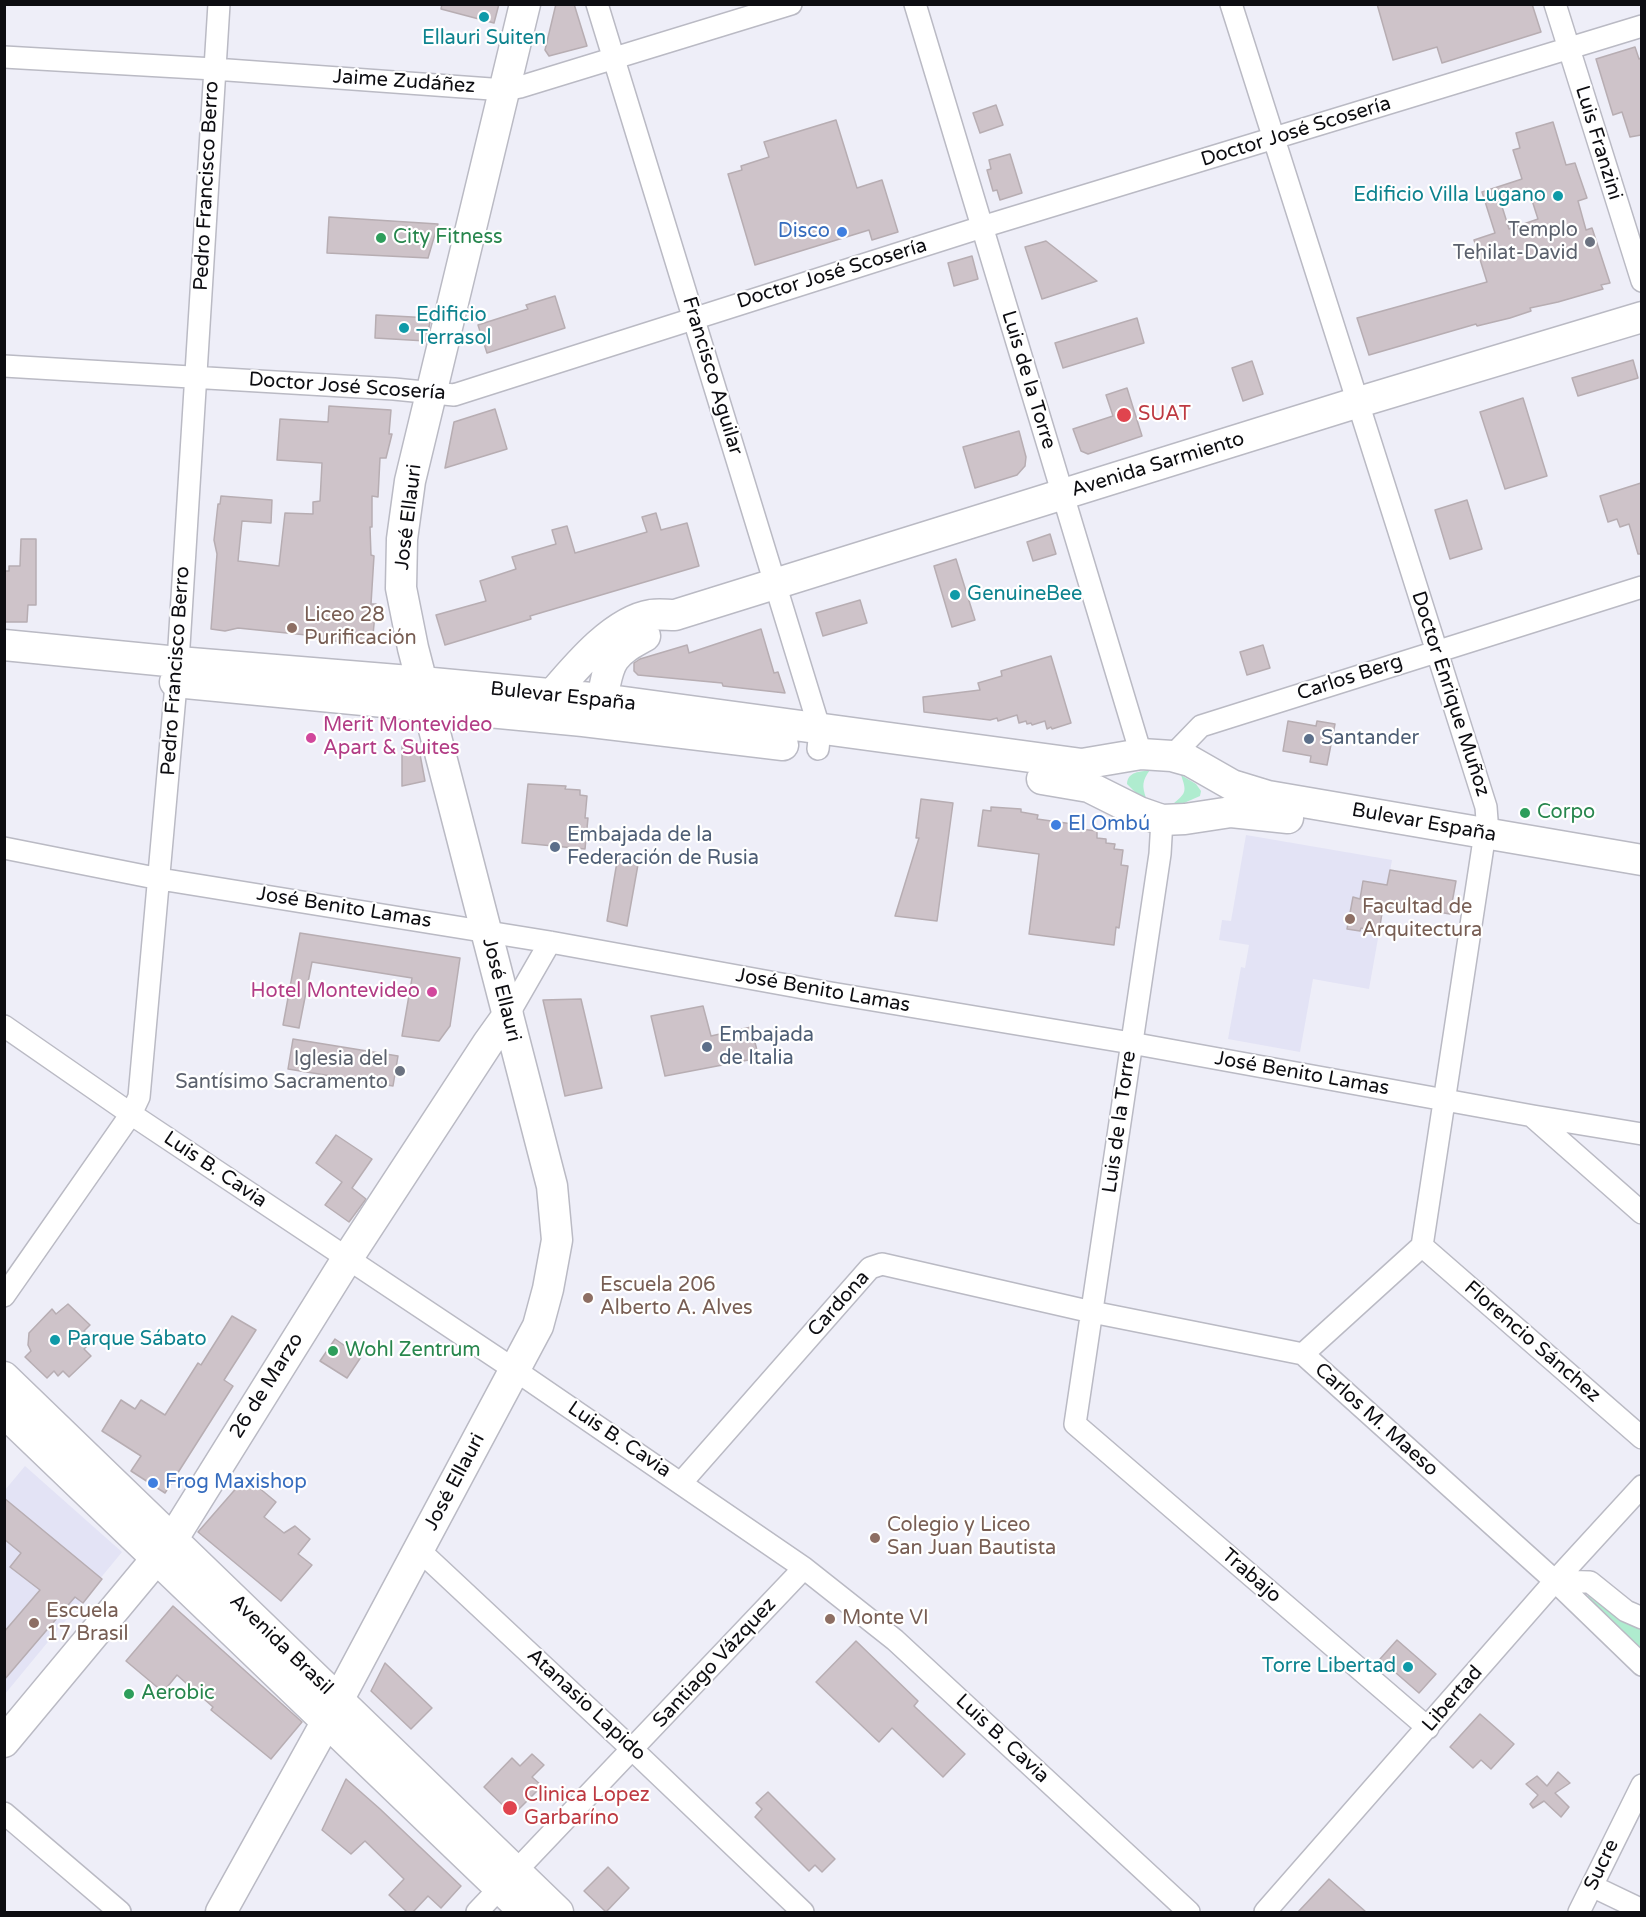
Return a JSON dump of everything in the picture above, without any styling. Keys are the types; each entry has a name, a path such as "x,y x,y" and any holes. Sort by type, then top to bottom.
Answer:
{"street":[{"name":"Pedro Francisco Berro","path":"4,1296 131,1114 139,1097 177,672 219,4"},
{"name":"José Ellauri","path":"220,1912 332,1710 538,1326 557,1240 552,1186 425,694 401,588 402,539 410,481 525,4"},
{"name":"Francisco Aguilar","path":"597,4 777,584 819,739"},
{"name":"Jaime Zudáñez","path":"4,57 214,69 505,90 613,60 791,4"},
{"name":"Luis de la Torre","path":"915,4 1062,494 1131,757"},
{"name":"Doctor Enrique Muñoz","path":"1231,4 1486,807 1485,843 1443,1100 1422,1246"},
{"name":"Luis Franzini","path":"1555,4 1641,281"},
{"name":"Doctor José Scosería","path":"4,366 454,394 982,227 1641,26"},
{"name":"Avenida Sarmiento","path":"551,696 591,651 613,634 640,618 652,615 675,615 1359,402 1641,317"},
{"name":"Carlos Berg","path":"1172,756 1202,726 1641,587"},
{"name":"Avenida Sarmiento","path":"593,710 615,657 628,645 657,629 675,615"},
{"name":"Bulevar España","path":"4,645 177,672"},
{"name":"Bulevar España","path":"4,664 177,672 425,694 593,710 819,739 1082,764 1131,757 1172,756 1191,761 1232,785 1268,796 1485,843 1641,880"},
{"name":"Bulevar España","path":"425,694 551,696 593,710"},
{"name":"Bulevar España","path":"819,739 1089,787 1139,812 1162,820 1244,812 1485,843 1641,860"},
{"path":"1117,800 1113,780 1114,768 1131,757"},
{"path":"1207,815 1213,800 1210,774"},
{"name":"Luis de la Torre","path":"1075,1424 1160,854 1162,820"},
{"name":"José Benito Lamas","path":"4,848 160,879 550,942 1641,1134"},
{"path":"508,1015 550,942"},
{"name":"26 de Marzo","path":"4,1742 164,1549 347,1258 481,1052 508,1015"},
{"name":"Luis B. Cavia","path":"4,1026 131,1114 515,1370 804,1568 895,1640 1189,1912"},
{"path":"1533,1116 1641,1213"},
{"path":"1303,1354 1422,1246"},
{"name":"Florencio Sánchez","path":"1422,1246 1641,1438"},
{"name":"Cardona","path":"681,1483 875,1265 882,1264 1092,1312"},
{"name":"Carlos M. Maeso","path":"1092,1312 1303,1354 1556,1581 1641,1665"},
{"name":"Avenida Brasil","path":"4,1377 164,1549"},
{"name":"Avenida Brasil","path":"4,1412 164,1549 507,1880 558,1912"},
{"name":"Trabajo","path":"1075,1424 1428,1728"},
{"name":"Libertad","path":"1265,1912 1641,1486"},
{"name":"Atanasio Lapido","path":"418,1549 803,1912"},
{"name":"Santiago Vázquez","path":"477,1912 804,1568"},
{"path":"1556,1581 1590,1582 1626,1611 1641,1618"},
{"name":"Sucre","path":"1579,1912 1641,1785"},
{"path":"4,1813 120,1912"},
{"name":"Avenida Brasil","path":"507,1880 525,1912"},
{"path":"1592,1886 1641,1910"}],"shaded area":[{"path":"1246,835 1392,860 1369,989 1313,979 1300,1052 1228,1039 1241,967 1245,968 1249,945 1219,940 1222,920 1231,921"},
{"name":"Escuela 17 Brasil","path":"25,1466 122,1552 5,1694 5,1490"}],"green space":[{"path":"1150,770 1145,777 1144,784 1146,798 1138,795 1127,784 1132,774"},
{"path":"1181,775 1196,784 1201,791 1200,796 1184,803 1173,804 1184,792"},
{"path":"1591,1593 1623,1621 1641,1629 1641,1650 1587,1597"}],"building":[{"name":"Ellauri Suiten","path":"442,4 499,4 494,23 441,9"},
{"path":"556,4 574,4 587,46 549,56 545,50"},
{"path":"1377,4 1532,4 1541,32 1442,63 1437,47 1393,60"},
{"path":"1635,47 1639,59 1641,58 1641,135 1630,137 1622,112 1613,115 1596,59"},
{"path":"996,105 1003,125 980,133 973,113"},
{"path":"836,120 857,188 882,180 898,232 872,240 869,230 755,265 728,174 742,170 741,166 769,157 764,142"},
{"path":"1553,122 1566,165 1575,163 1587,198 1578,201 1586,230 1592,228 1610,283 1601,285 1603,289 1530,308 1531,311 1510,318 1477,326 1476,324 1369,355 1357,318 1487,282 1474,240 1495,233 1482,192 1522,179 1513,150 1520,148 1516,133","holes":["1529,191 1538,219 1509,229 1500,200"]},
{"path":"1010,154 1022,193 1000,200 997,190 993,191 987,170 991,169 989,160"},
{"name":"City Fitness","path":"329,217 438,224 428,258 327,253"},
{"path":"1046,241 1097,281 1042,299 1025,247"},
{"path":"972,256 978,279 954,286 948,263"},
{"path":"555,296 565,328 487,353 478,325 528,309 526,305"},
{"name":"Edificio Terrasol","path":"376,315 431,318 426,341 375,338"},
{"path":"1137,318 1144,343 1063,368 1055,343"},
{"path":"1633,360 1638,378 1578,396 1572,378"},
{"path":"1252,361 1263,394 1243,401 1232,368"},
{"path":"1127,388 1142,436 1088,454 1081,451 1073,429 1113,416 1106,395"},
{"path":"1523,398 1547,476 1505,489 1480,412"},
{"path":"329,406 391,410 389,434 392,434 386,458 380,458 378,497 372,496 372,527 370,527 371,555 374,556 371,604 376,604 372,645 315,639 316,636 238,628 225,631 211,629 217,554 214,540 221,496 272,500 271,523 242,521 238,561 279,566 285,513 313,514 313,502 320,501 322,463 277,460 280,419 328,422"},
{"path":"495,409 507,449 445,468 454,422"},
{"path":"1019,431 1026,457 1025,466 1017,475 975,488 963,447"},
{"path":"1641,483 1641,554 1638,554 1629,524 1620,527 1617,519 1608,522 1600,496"},
{"path":"1467,500 1482,549 1450,559 1435,510"},
{"path":"656,513 661,530 687,523 699,566 530,616 531,619 445,645 436,615 486,601 480,581 516,569 512,557 556,544 552,530 567,526 575,553 647,532 642,517"},
{"path":"1050,534 1056,554 1033,561 1027,542"},
{"path":"21,539 36,539 36,605 28,605 27,622 4,622 4,571 9,571 9,566 20,566"},
{"name":"GenuineBee","path":"956,559 975,620 952,627 934,566"},
{"path":"860,600 867,623 823,636 816,613"},
{"path":"761,629 774,673 778,672 785,693 723,686 722,683 638,675 634,671 634,663 640,659 687,645 689,653"},
{"path":"1263,645 1270,668 1247,675 1240,652"},
{"path":"1051,656 1071,723 1047,729 1045,721 1032,725 1027,724 1026,721 1019,723 1017,715 998,721 997,718 990,720 924,712 923,697 980,690 978,683 1002,676 1001,671"},
{"name":"Santander","path":"1288,721 1316,726 1317,721 1335,724 1327,765 1310,762 1311,756 1283,751"},
{"path":"402,744 415,744 419,749 425,781 402,786"},
{"path":"528,784 566,786 565,789 580,790 580,795 587,796 585,818 588,818 585,849 522,843"},
{"path":"921,799 953,803 937,921 895,916 919,838 916,838"},
{"path":"991,807 1021,809 1021,812 1038,815 1037,819 1080,825 1080,829 1097,831 1097,838 1106,839 1106,843 1115,844 1114,849 1123,850 1121,865 1128,866 1119,928 1116,927 1114,945 1029,934 1039,854 978,846 983,810 991,811"},
{"path":"618,856 639,859 627,926 607,921"},
{"path":"1390,870 1456,881 1450,914 1414,908 1414,912 1383,907 1379,932 1361,928 1360,931 1347,929 1353,897 1360,899 1363,881 1387,885"},
{"path":"300,933 460,958 450,1026 439,1041 402,1036 412,978 312,962 299,1028 283,1025"},
{"path":"581,999 602,1088 565,1096 543,1000"},
{"name":"Embajada de Italia","path":"703,1006 711,1036 751,1027 759,1058 665,1076 651,1016"},
{"path":"293,1039 398,1056 393,1086 288,1069"},
{"path":"336,1135 372,1159 352,1188 366,1199 349,1222 325,1205 342,1182 316,1163"},
{"name":"Parque Sábato","path":"68,1304 90,1325 79,1341 91,1356 69,1377 63,1371 58,1376 54,1371 47,1378 25,1357 31,1351 28,1345 29,1333 52,1309 56,1314"},
{"path":"232,1316 256,1330 224,1380 233,1386 165,1493 131,1471 141,1456 102,1431 121,1400 135,1409 141,1400 165,1415 198,1363 201,1365"},
{"path":"335,1339 361,1357 347,1378 320,1361"},
{"path":"246,1477 276,1502 264,1517 284,1533 295,1526 310,1539 298,1554 312,1565 281,1601 198,1532"},
{"path":"4,1498 102,1579 83,1603 75,1597 4,1680 4,1632 40,1590 10,1567 21,1553 4,1539"},
{"path":"173,1606 302,1722 271,1759 211,1710 213,1707 177,1675 163,1692 126,1661"},
{"name":"Torre Libertad","path":"1397,1640 1436,1674 1419,1693 1380,1659"},
{"path":"856,1641 918,1701 914,1706 965,1754 943,1777 892,1728 879,1742 816,1682"},
{"path":"385,1663 432,1708 411,1729 371,1691"},
{"path":"1480,1714 1514,1744 1491,1769 1481,1760 1473,1768 1450,1747"},
{"path":"532,1754 544,1765 532,1777 542,1786 513,1815 484,1787 512,1758 520,1766"},
{"path":"1558,1772 1570,1783 1555,1793 1569,1807 1561,1817 1544,1801 1533,1808 1530,1804 1538,1795 1526,1784 1537,1776 1547,1786"},
{"path":"346,1779 461,1886 441,1908 428,1896 413,1912 407,1912 389,1895 404,1879 365,1841 351,1854 322,1830"},
{"path":"768,1792 835,1859 822,1872 815,1865 809,1871 755,1817 762,1809 756,1803"},
{"path":"608,1867 629,1888 606,1912 584,1891"},
{"path":"1329,1879 1366,1912 1298,1912"}],"place":[{"name":"Ellauri Suiten","path":"484,17"},
{"name":"Edificio Villa Lugano","path":"1558,196"},
{"name":"Disco","path":"842,232"},
{"name":"City Fitness","path":"381,238"},
{"name":"Templo Tehilat-David","path":"1590,242"},
{"name":"Edificio Terrasol","path":"404,328"},
{"name":"SUAT","path":"1124,415"},
{"name":"GenuineBee","path":"955,595"},
{"name":"Liceo 28 Purificación","path":"292,628"},
{"name":"Merit Montevideo Apart & Suites","path":"311,738"},
{"name":"Santander","path":"1309,739"},
{"name":"Corpo","path":"1525,813"},
{"name":"El Ombú","path":"1056,825"},
{"name":"Embajada de la Federación de Rusia","path":"555,847"},
{"name":"Facultad de Arquitectura","path":"1350,919"},
{"name":"Hotel Montevideo","path":"432,992"},
{"name":"Embajada de Italia","path":"707,1047"},
{"name":"Iglesia del Santísimo Sacramento","path":"400,1071"},
{"name":"Escuela 206 Alberto A. Alves","path":"588,1298"},
{"name":"Parque Sábato","path":"55,1340"},
{"name":"Wohl Zentrum","path":"333,1351"},
{"name":"Frog Maxishop","path":"153,1483"},
{"name":"Colegio y Liceo San Juan Bautista","path":"875,1538"},
{"name":"Monte VI","path":"830,1619"},
{"name":"Escuela 17 Brasil","path":"34,1623"},
{"name":"Torre Libertad","path":"1408,1667"},
{"name":"Aerobic","path":"129,1694"},
{"name":"Clinica Lopez Garbaríno","path":"510,1808"}]}
